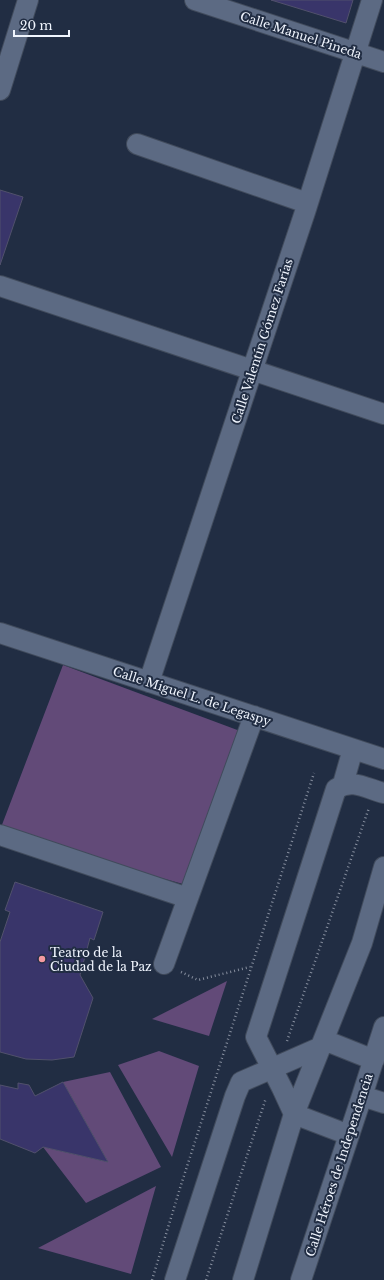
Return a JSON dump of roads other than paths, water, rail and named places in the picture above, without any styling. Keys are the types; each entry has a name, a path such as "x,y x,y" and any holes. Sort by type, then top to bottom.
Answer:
{"street":[{"path":"0,90 28,0"},
{"name":"Calle Manuel Pineda","path":"195,0 384,62"},
{"name":"Calle Valentín Gómez Farías","path":"150,682 306,212 307,203 372,0"},
{"path":"137,144 307,203"},
{"path":"0,286 384,414"},
{"name":"Calle Miguel L. de Legaspy","path":"0,633 384,759"},
{"path":"164,964 254,716"},
{"path":"343,784 353,749"},
{"path":"349,1135 294,1114 256,1037 336,789 343,784 355,783 379,792"},
{"path":"0,836 188,898"},
{"path":"243,1280 294,1114 362,943 384,867"},
{"name":"Calle Héroes de Independencia","path":"301,1280 384,1027"},
{"path":"175,1280 235,1096 241,1082 322,1044 374,1060"},
{"path":"362,1096 384,1104"}],"place":[{"name":"Teatro de la Ciudad de la Paz","path":"42,959"}]}
